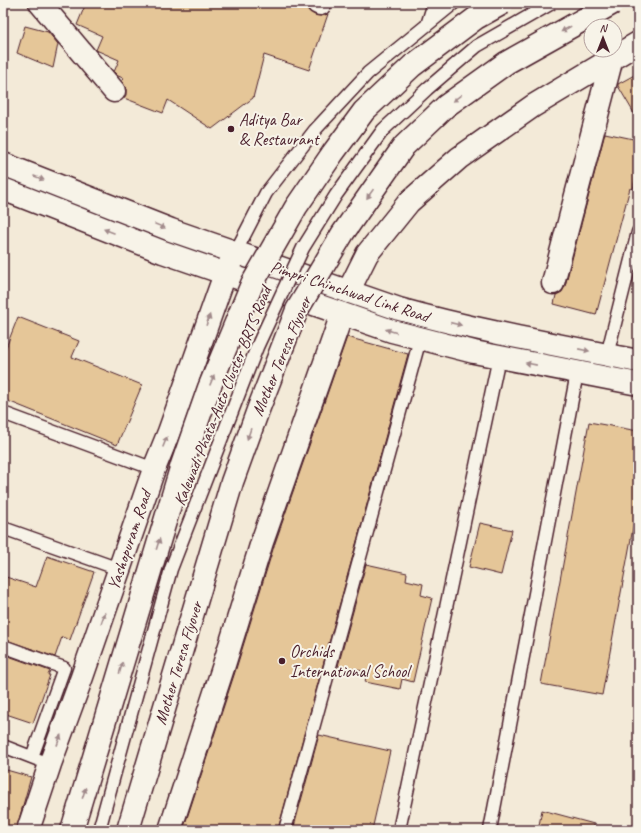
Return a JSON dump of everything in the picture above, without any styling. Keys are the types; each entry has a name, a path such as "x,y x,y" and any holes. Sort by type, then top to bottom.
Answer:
{"main road":[{"path":"40,3 114,91"},
{"path":"72,830 182,465 209,388 252,284 296,207 364,111 412,66 476,18 503,3"},
{"name":"Mother Teresa Flyover","path":"128,830 232,482 297,310 343,233 404,146 446,106 506,63 613,3"},
{"path":"623,52 638,43"},
{"path":"553,283 612,58"},
{"path":"348,292 367,254 409,202 459,158 527,110 612,58"},
{"name":"Pimpri Chinchwad Link Road","path":"3,164 171,230 399,309 479,329 638,361"},
{"name":"Pimpri Chinchwad Link Road","path":"3,189 163,252 392,331 474,352 638,384"},
{"name":"Yashopuram Road","path":"28,830 41,760 82,677 154,470 225,274 235,252"},
{"path":"170,830 262,542 342,314"}],"lane":[{"path":"427,25 434,3"},
{"path":"235,252 266,193 315,130 368,73 454,3"},
{"name":"Kalewadi Phata-Auto Cluster BRTS Road","path":"99,830 171,569 257,347 303,248 336,195 383,130 427,89 477,46 552,3"},
{"path":"607,354 638,232"},
{"path":"285,830 420,339"},
{"path":"399,830 498,357"},
{"path":"490,830 578,373"},
{"path":"3,414 154,470"},
{"path":"3,528 119,569"},
{"path":"3,646 64,668 41,760 3,746"}],"building":[{"path":"86,3 294,3 307,7 308,10 315,15 321,16 328,14 309,70 264,55 253,98 212,129 168,100 163,113 124,98 126,95 126,89 122,81 123,78 114,72 119,60 96,50 102,36 77,25"},
{"path":"25,26 48,32 58,44 53,68 17,53"},
{"path":"638,73 638,120 618,84"},
{"path":"605,133 638,140 638,166 633,189 630,188 596,315 554,304 556,295 562,292 565,286"},
{"path":"18,317 79,341 72,357 142,385 117,445 3,399 3,355"},
{"name":"Orchids International School","path":"347,337 408,354 278,830 183,830 235,672 274,546"},
{"path":"589,422 638,431 638,501 602,695 541,684"},
{"path":"480,523 512,530 501,575 469,567"},
{"path":"47,556 94,572 70,640 62,637 55,657 3,639 3,576 36,587"},
{"path":"366,564 407,573 406,580 423,584 421,595 432,598 413,682 402,679 400,689 365,682 367,672 338,666"},
{"path":"3,654 50,671 48,675 50,675 33,723 3,713"},
{"path":"319,735 390,751 372,830 293,830"},
{"path":"3,769 31,777 16,830 3,830"},
{"path":"542,810 594,824 594,830 538,830"}],"place":[{"name":"Aditya Bar & Restaurant","path":"231,129"},
{"name":"Orchids International School","path":"282,661"}]}
